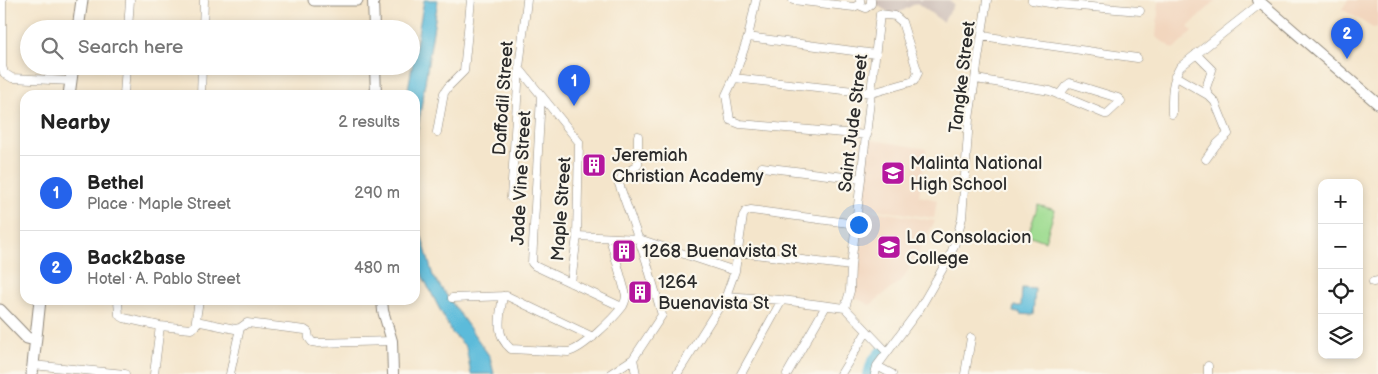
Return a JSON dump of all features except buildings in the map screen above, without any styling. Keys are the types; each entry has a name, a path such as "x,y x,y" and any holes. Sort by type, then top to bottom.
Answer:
{"main road":[{"path":"79,20 82,0"},
{"path":"314,0 357,0"},
{"path":"70,90 72,75"},
{"path":"32,370 39,305"},
{"path":"0,310 27,338 35,340"}],"street":[{"path":"2,0 2,66 4,73 12,78 71,82"},
{"path":"129,20 130,0"},
{"path":"203,20 204,0"},
{"path":"373,0 374,20"},
{"path":"437,132 444,93 464,71 472,0"},
{"name":"Daffodil Street","path":"512,198 519,68 526,0"},
{"path":"756,0 748,37 726,95 730,120 740,124 867,135"},
{"path":"734,78 872,94 914,81 918,73 902,22 897,17 880,14 870,3 864,8 860,2 854,6 793,0"},
{"name":"Tangke Street","path":"876,370 920,308 950,256 956,240 962,218 969,119 987,0"},
{"path":"1032,0 1056,4 1140,11"},
{"path":"1172,114 1172,87 1174,76 1180,67 1259,1 1378,104"},
{"name":"Saint Jude Street","path":"845,308 850,291 851,266 880,14"},
{"path":"982,36 1137,58"},
{"path":"748,37 876,54"},
{"path":"1196,54 1212,70 1206,88 1208,95"},
{"name":"Maple Street","path":"519,68 579,142 577,236 571,284"},
{"path":"124,90 125,75"},
{"path":"201,90 202,75"},
{"path":"375,75 376,90"},
{"path":"1174,76 1208,95 1215,102 1228,134 1216,145 1206,159"},
{"path":"976,79 1050,91 1059,95 1105,114 1109,114 1121,101 1120,99 1070,84 1059,95"},
{"name":"Jade Vine Street","path":"541,96 532,263 571,284"},
{"path":"610,374 633,359 662,315 618,184 622,176 638,165 638,136"},
{"path":"762,167 861,179"},
{"path":"678,374 726,296 735,272 742,216 746,211 751,210 856,224"},
{"path":"577,236 638,239 735,272"},
{"path":"502,296 499,329 511,349 568,352 575,350 593,337 622,307 626,300 610,238"},
{"path":"738,252 851,266"},
{"path":"571,284 622,307"},
{"path":"452,298 502,296 593,337"},
{"path":"726,296 782,300 845,308 887,352"},
{"path":"741,374 782,300"},
{"path":"118,305 119,315 121,317 160,326 191,329 195,326 198,305"},
{"path":"382,305 392,342 393,374"},
{"path":"787,374 826,306"},
{"path":"196,321 240,328"},
{"path":"230,374 240,328 248,322 305,330 308,332 312,342 318,343 392,342"},
{"path":"154,374 160,326"},
{"path":"841,374 867,331"},
{"path":"965,374 971,338"},
{"path":"633,359 636,374"},
{"path":"32,370 125,374"},
{"path":"876,370 892,374"}],"shaded area":[{"path":"875,0 949,0 954,5 943,22 917,3 896,14 890,13 877,5"},
{"path":"1159,0 1216,0 1188,27 1192,32 1174,49 1156,37"},
{"path":"1348,0 1378,0 1378,27 1373,28 1342,9"},
{"name":"Malinta National High School","path":"868,139 926,149 919,196 937,200 934,218 861,207"},
{"name":"La Consolacion College","path":"863,209 935,221 903,279 870,305 854,297"}],"green space":[{"path":"1038,205 1055,210 1045,241 1028,235"}],"water":[{"path":"424,0 438,0 420,114 420,90 408,90 411,75 420,75 420,22"},
{"path":"420,230 433,276 490,357 494,374 471,374 466,347 452,333 420,268"},
{"path":"1022,288 1035,289 1033,315 1013,312 1014,306 1021,306"}],"waterway":[{"path":"869,374 873,361 882,351"}],"place":[{"name":"Back2base","path":"1347,59"},
{"name":"Bethel","path":"574,106"},
{"name":"Jeremiah Christian Academy","path":"594,165"},
{"name":"Malinta National High School","path":"893,173"},
{"name":"La Consolacion College","path":"889,247"},
{"name":"1268 Buenavista St","path":"624,251"},
{"name":"1264 Buenavista St","path":"640,292"}]}
